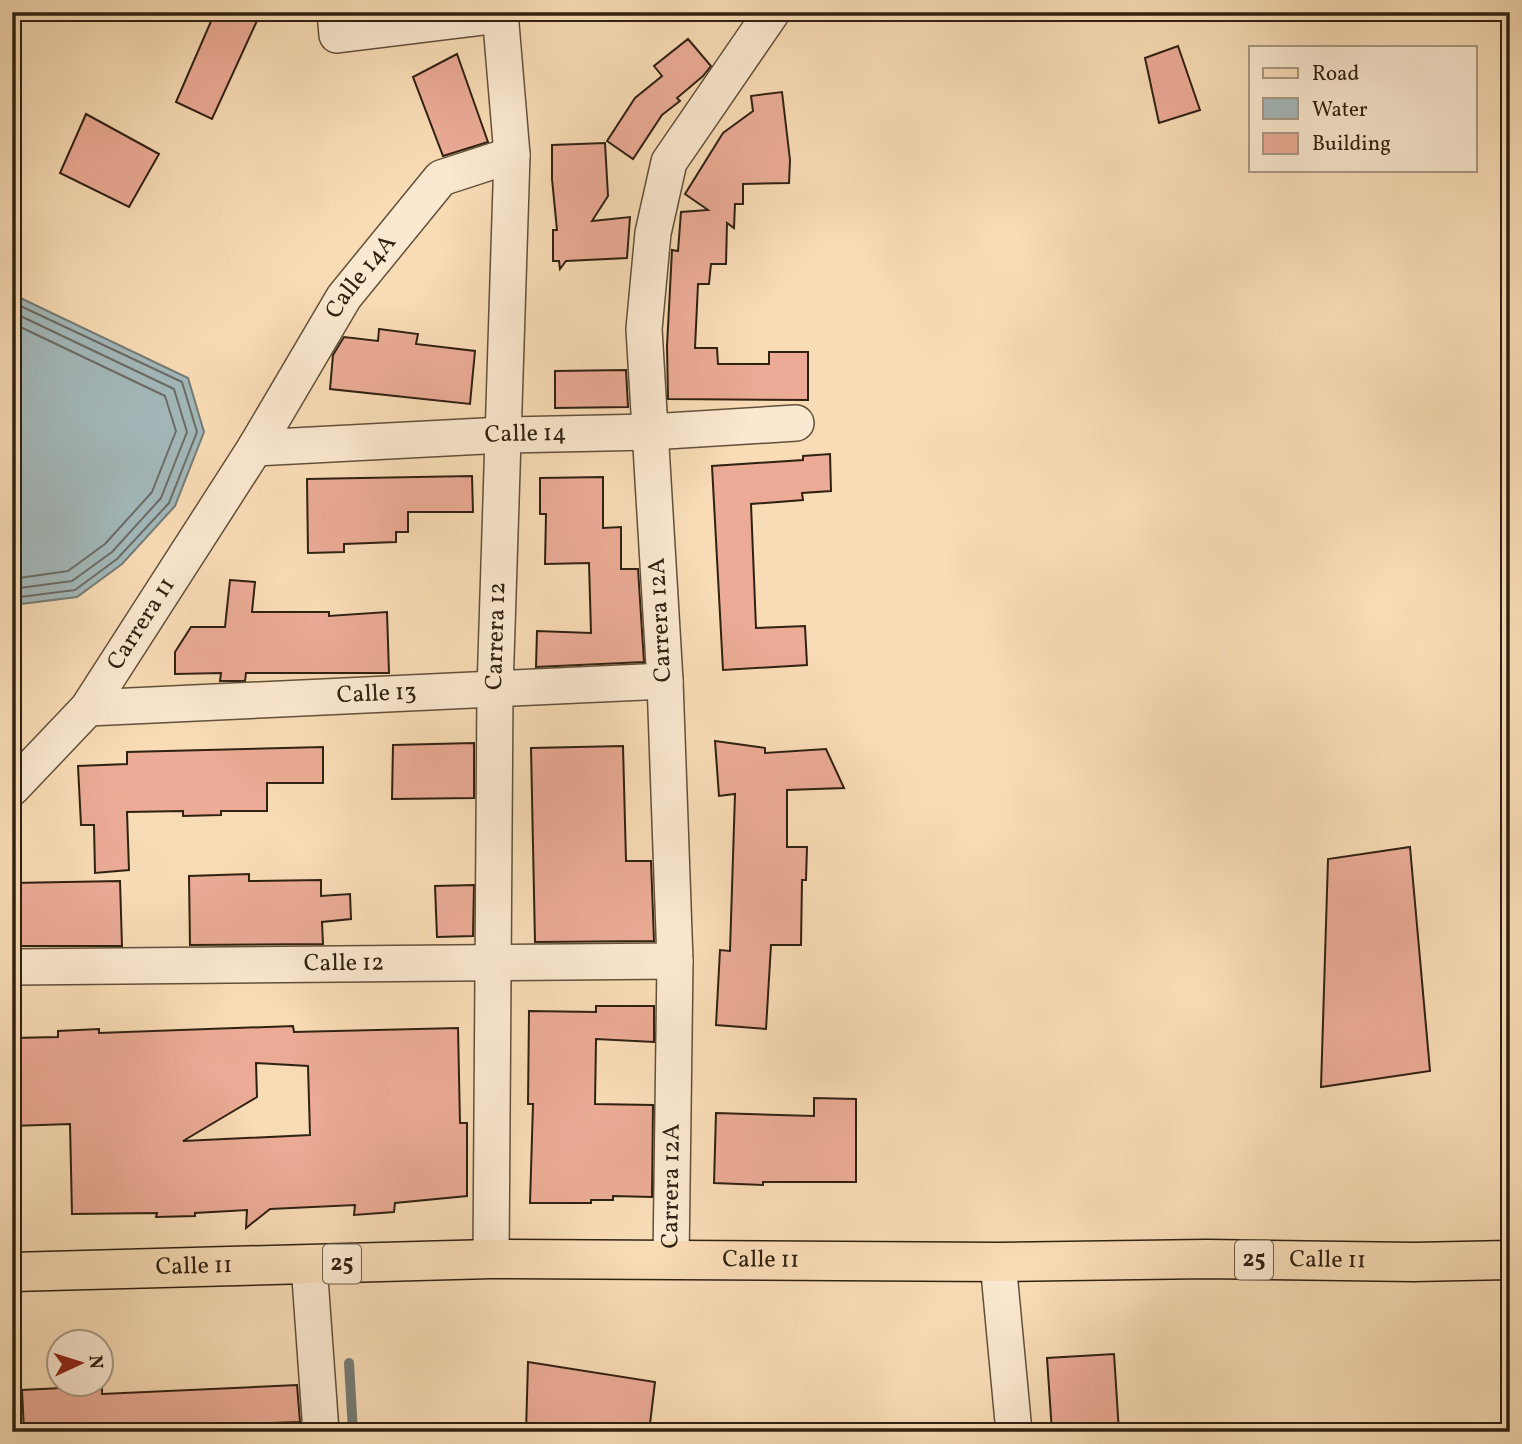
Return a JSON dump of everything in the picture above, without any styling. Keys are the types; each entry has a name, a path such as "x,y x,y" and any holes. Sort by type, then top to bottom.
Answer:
{"main road":[{"name":"Calle 11","path":"12,1272 491,1259 998,1262 1207,1259 1414,1262 1510,1260"}],"street":[{"name":"Carrera 12A","path":"671,1261 675,961 665,681 644,328 653,233 669,162 772,12"},
{"path":"336,24 500,14"},
{"name":"Carrera 12","path":"491,1259 495,690 512,155 500,14"},
{"name":"Calle 14A","path":"255,448 344,297 441,178 512,155"},
{"name":"Calle 14","path":"255,448 503,435 650,432 796,423"},
{"name":"Carrera 11","path":"12,788 88,709 255,448"},
{"name":"Calle 13","path":"88,709 665,681"},
{"name":"Calle 12","path":"12,967 675,961"},
{"path":"998,1262 1014,1432"},
{"path":"309,1264 321,1432"}],"water":[{"path":"12,294 188,378 204,432 175,506 122,564 77,597 12,605"}],"building":[{"path":"215,12 261,12 212,119 176,102"},
{"path":"688,39 711,66 677,98 680,101 662,115 633,159 607,141 635,98 662,76 654,66"},
{"path":"1178,46 1200,110 1159,123 1145,58"},
{"path":"457,54 488,142 443,156 413,77"},
{"path":"782,92 790,160 789,183 743,184 743,204 735,204 734,228 727,223 726,264 711,264 709,284 698,284 695,348 717,348 718,364 769,364 769,352 808,352 808,400 668,399 667,346 672,250 678,251 681,212 708,210 685,194 723,133 753,111 751,96"},
{"path":"86,114 159,154 129,207 60,173"},
{"path":"605,143 608,196 592,221 630,217 627,258 566,261 560,269 559,261 553,261 553,230 557,230 552,145"},
{"path":"379,329 418,334 416,344 475,351 470,404 330,389 333,355 344,337 378,341"},
{"path":"626,370 628,407 555,408 555,371"},
{"path":"830,454 831,491 802,493 803,500 751,504 756,628 805,626 807,665 723,670 712,466 803,460 803,456"},
{"path":"472,476 473,512 408,512 408,532 396,532 396,542 344,544 344,552 308,553 307,479"},
{"path":"603,477 603,528 621,527 621,569 638,569 644,662 536,667 537,631 591,633 589,563 545,564 546,514 540,514 540,478"},
{"path":"230,580 255,582 252,612 329,612 329,616 387,612 389,673 246,673 245,681 220,681 221,673 175,674 175,652 191,627 225,627"},
{"path":"715,741 765,748 765,753 826,749 844,788 787,790 787,847 807,847 806,880 802,880 801,945 771,945 766,1029 716,1025 720,950 730,951 735,794 719,796"},
{"path":"474,743 474,798 392,799 393,745"},
{"path":"623,746 626,861 651,861 654,941 535,942 531,748"},
{"path":"323,747 323,783 267,783 267,811 221,811 221,815 183,816 183,811 127,812 129,870 95,873 94,825 81,825 78,766 127,764 127,752"},
{"path":"1410,847 1430,1071 1321,1087 1328,859"},
{"path":"249,874 249,881 321,880 321,896 350,894 351,919 322,922 323,944 190,945 189,876"},
{"path":"120,881 122,946 12,946 12,883"},
{"path":"474,885 473,936 437,937 435,886"},
{"path":"596,1006 654,1006 654,1042 596,1039 595,1104 653,1105 652,1197 613,1196 613,1200 591,1200 591,1203 530,1203 533,1104 528,1104 529,1011 596,1012"},
{"path":"293,1026 294,1032 458,1028 460,1123 467,1123 467,1196 395,1203 394,1212 354,1215 355,1205 270,1209 246,1228 247,1210 156,1217 157,1213 72,1214 70,1124 12,1126 12,1038 58,1037 58,1031 99,1029 99,1033","holes":["256,1063 308,1066 310,1135 183,1141 257,1097"]},
{"path":"814,1098 856,1099 856,1182 763,1182 763,1185 714,1183 716,1113 814,1116"},
{"path":"1114,1354 1119,1432 1052,1432 1047,1358"},
{"path":"528,1362 655,1382 649,1432 526,1432"},
{"path":"297,1385 300,1422 152,1427 152,1432 24,1432 22,1390 46,1389 46,1398 116,1398 116,1393"}],"waterway":[{"path":"349,1363 353,1432"}]}
